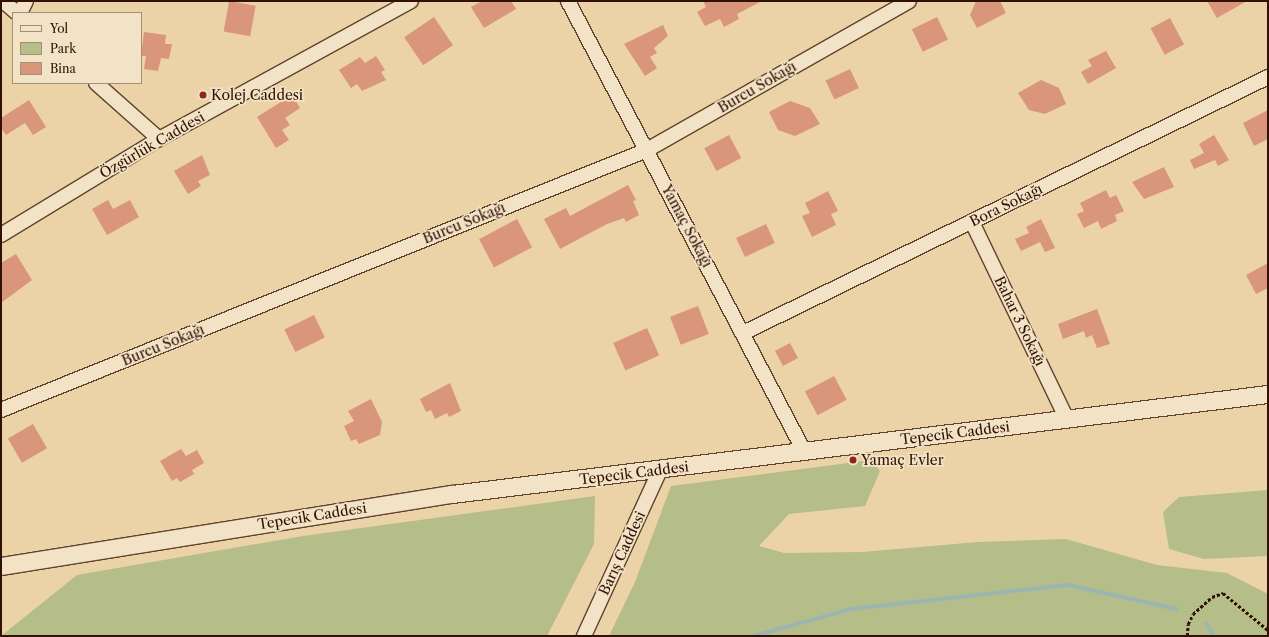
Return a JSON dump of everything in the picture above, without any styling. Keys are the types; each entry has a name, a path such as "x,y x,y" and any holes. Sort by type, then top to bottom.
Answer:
{"street":[{"path":"3,1 18,12"},
{"path":"20,12 26,1"},
{"name":"Özgürlük Caddesi","path":"1,235 159,139 411,1"},
{"name":"Yamaç Sokağı","path":"568,1 804,451"},
{"name":"Burcu Sokağı","path":"1,410 647,150 909,1"},
{"name":"Bora Sokağı","path":"743,333 1268,76"},
{"path":"97,84 159,139"},
{"name":"Bahar 3 Sokağı","path":"972,222 1067,419"},
{"name":"Tepecik Caddesi","path":"1,566 452,494 660,470 1268,394"},
{"name":"Barış Caddesi","path":"584,636 660,470"}],"path":[{"path":"1187,636 1188,624 1193,614 1212,597 1223,593 1268,630"}],"green space":[{"path":"871,460 880,471 865,506 789,514 759,546 784,553 863,552 978,542 1066,539 1157,565 1227,573 1268,594 1267,636 609,636 635,582 671,486"},
{"path":"1268,490 1268,556 1204,559 1169,549 1163,512 1179,497"},
{"path":"595,496 594,544 547,636 1,636 77,575 303,536"}],"building":[{"path":"229,1 256,6 250,36 224,32"},
{"path":"482,1 511,1 516,9 484,28 471,7"},
{"path":"703,1 762,1 737,14 739,19 724,27 720,19 705,26 697,12 706,7"},
{"path":"976,1 1000,1 1006,13 977,28 970,15"},
{"path":"1207,1 1247,1 1217,18"},
{"path":"434,17 453,45 423,65 404,37"},
{"path":"937,17 948,39 923,52 912,29"},
{"path":"1170,18 1184,44 1165,55 1151,28"},
{"path":"663,25 668,36 654,48 657,53 650,57 657,68 645,76 624,44"},
{"path":"144,32 166,35 165,44 172,44 169,59 161,58 158,71 144,69 146,56 142,56"},
{"path":"1106,51 1116,68 1088,84 1081,72 1092,66 1088,60"},
{"path":"376,56 385,70 381,72 386,80 362,91 357,84 351,88 339,70 360,57 365,63"},
{"path":"850,69 859,88 834,99 826,80"},
{"path":"1041,80 1059,88 1066,104 1045,114 1029,110 1018,93"},
{"path":"292,95 300,108 285,118 290,125 282,130 289,140 276,148 257,117"},
{"path":"29,100 46,127 33,135 25,123 6,135 1,128 1,118"},
{"path":"790,101 810,108 820,124 795,136 778,130 769,112"},
{"path":"1268,110 1268,139 1254,146 1243,123"},
{"path":"729,135 741,158 716,171 704,148"},
{"path":"1214,135 1229,160 1218,166 1215,160 1194,169 1190,160 1204,153 1199,144"},
{"path":"202,155 210,175 198,181 201,186 188,194 174,171"},
{"path":"1164,167 1174,187 1144,199 1132,182"},
{"path":"628,185 636,200 633,201 639,215 626,222 624,218 607,224 560,249 544,219 566,208 570,216"},
{"path":"1106,190 1110,198 1116,195 1124,211 1115,215 1117,221 1101,229 1098,221 1084,228 1077,214 1084,211 1080,203"},
{"path":"828,191 838,211 831,214 836,225 812,237 802,216 810,213 805,203"},
{"path":"108,200 113,209 130,200 139,217 107,235 92,209"},
{"path":"517,219 532,247 494,267 479,239"},
{"path":"1041,219 1055,248 1045,252 1040,242 1021,251 1015,239 1029,233 1026,227"},
{"path":"766,224 775,243 745,257 736,238"},
{"path":"16,254 32,280 1,303 1,263"},
{"path":"1268,263 1268,288 1256,294 1246,275"},
{"path":"698,306 709,334 681,345 670,317"},
{"path":"1097,309 1110,344 1097,348 1092,335 1086,338 1084,331 1063,339 1058,324"},
{"path":"314,315 325,337 295,352 284,329"},
{"path":"647,328 659,355 625,370 613,343"},
{"path":"790,343 798,358 783,366 775,351"},
{"path":"834,376 847,400 818,415 805,391"},
{"path":"450,383 461,411 449,417 447,413 435,419 431,410 426,412 420,399"},
{"path":"371,399 382,422 380,435 359,444 356,439 351,441 344,426 354,421 348,411"},
{"path":"33,424 47,448 22,463 8,438"},
{"path":"181,449 186,456 197,450 204,463 192,470 194,474 180,482 177,478 172,481 160,461"}],"waterway":[{"path":"753,636 851,609 1068,585 1176,609"},
{"path":"1206,623 1214,636"}],"place":[{"name":"Kolej Caddesi","path":"203,95"},
{"name":"Yamaç Evler","path":"853,460"}]}
